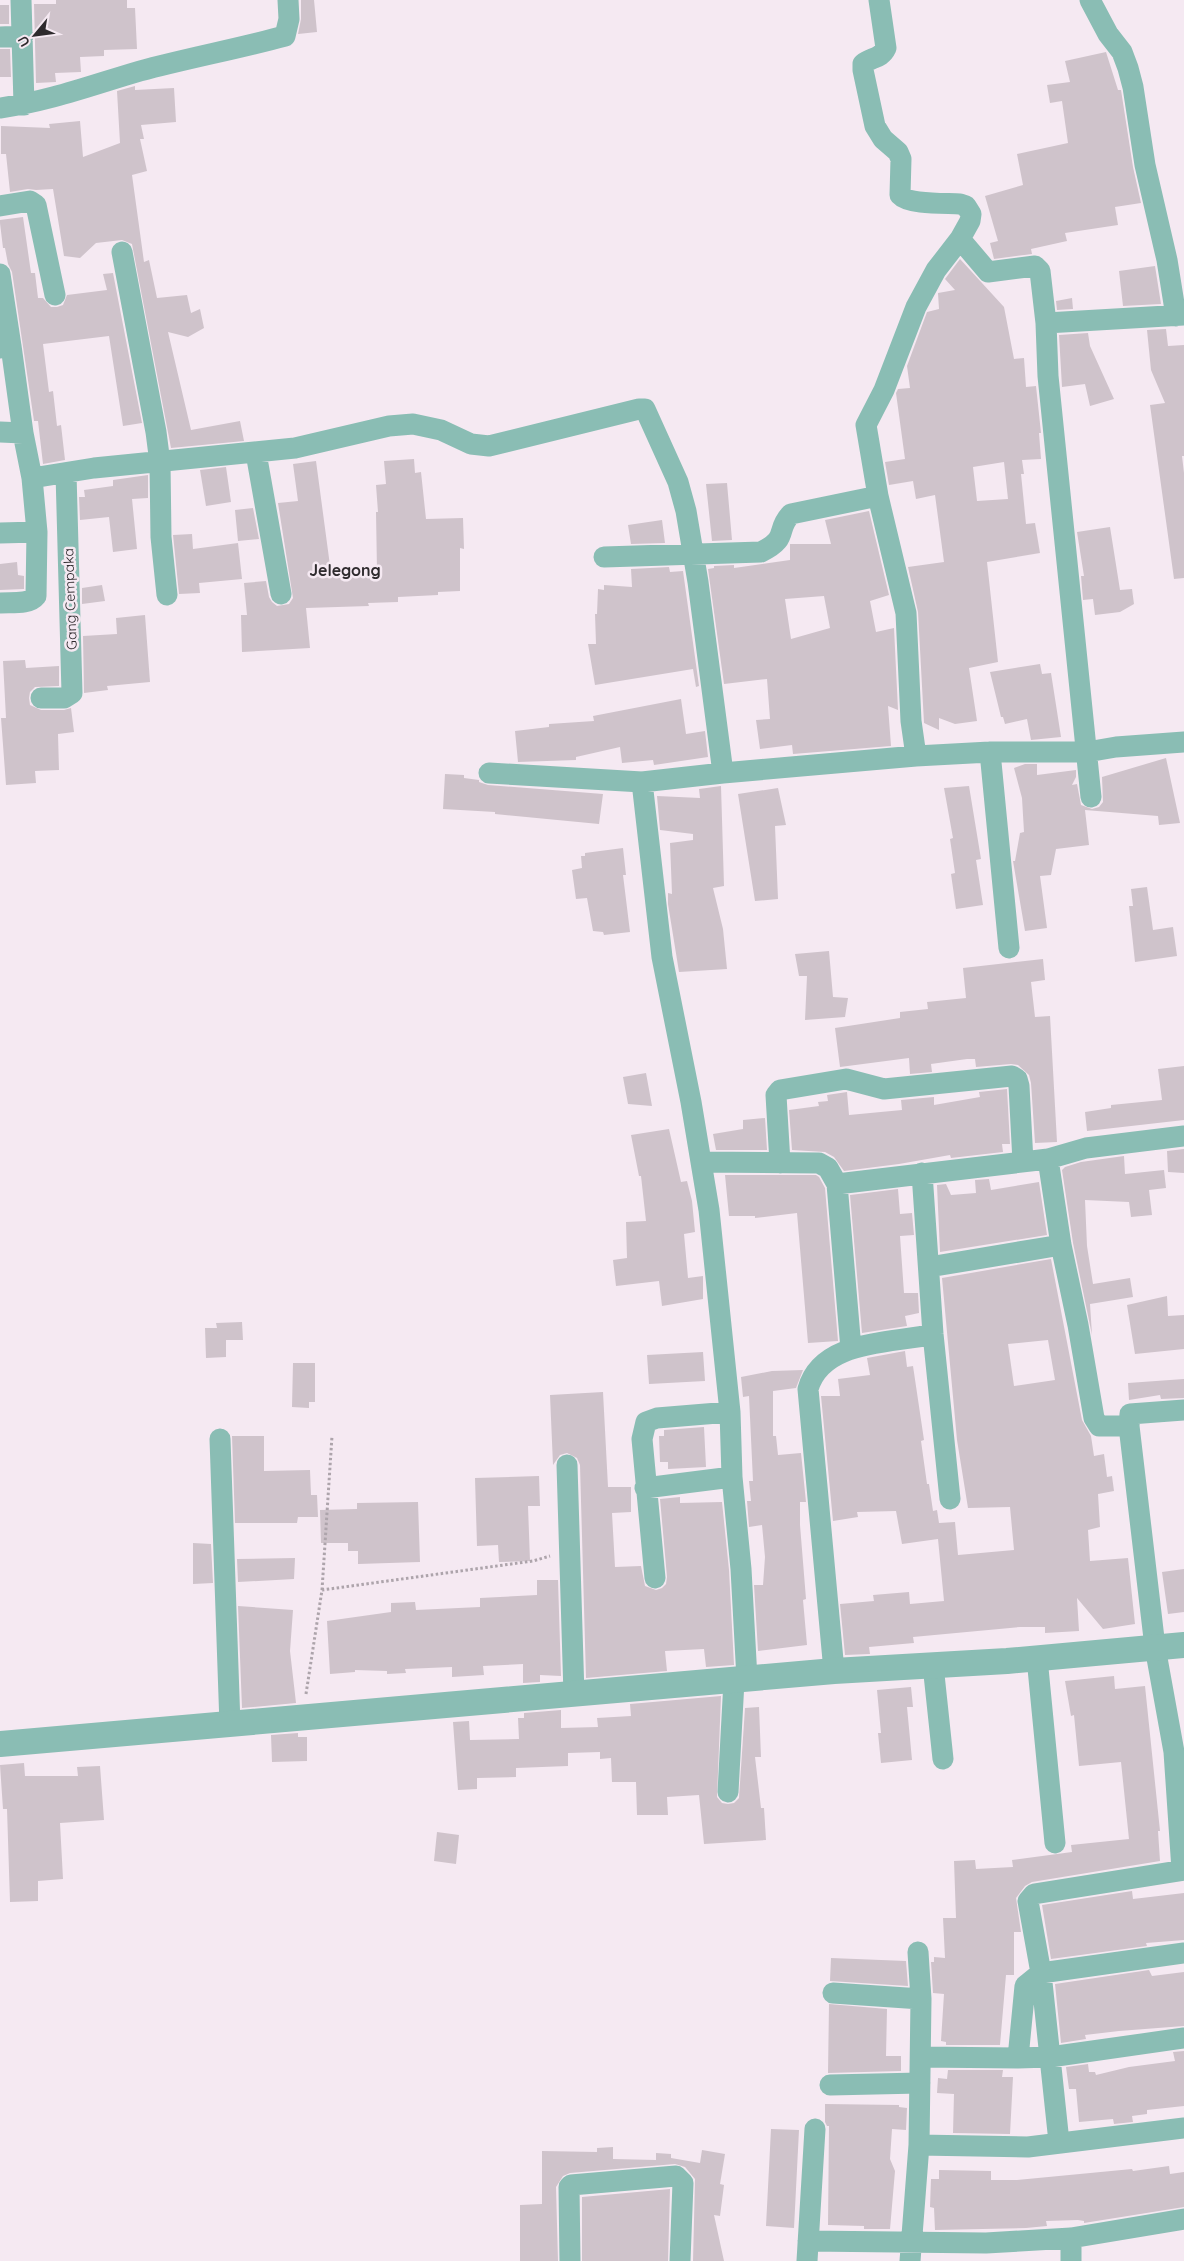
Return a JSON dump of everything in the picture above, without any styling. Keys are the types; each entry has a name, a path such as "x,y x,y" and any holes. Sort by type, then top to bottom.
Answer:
{"street":[{"path":"21,0 24,105"},
{"path":"0,108 24,105 74,93 138,72 285,36 289,20 288,0"},
{"path":"879,0 886,48 882,55 866,61 862,66 875,126 883,139 898,152 901,159 899,192 904,199 960,204 969,209 971,214 970,221 960,239 936,270 916,306 884,390 866,425 878,496 906,614 911,721 916,756"},
{"path":"1046,322 1180,316 1144,165 1133,87 1128,68 1122,52 1108,34 1090,0"},
{"path":"0,37 23,36"},
{"path":"0,206 30,201 36,205 55,295"},
{"path":"960,239 988,272 1017,270 1035,266 1040,271 1046,322 1048,376 1091,797"},
{"path":"122,252 156,432 160,463 161,537 167,595"},
{"path":"0,274 5,347 32,478 37,532 36,596 33,600 0,603"},
{"path":"32,478 94,468 256,453 322,443 389,426 413,424 441,430 471,444 489,446 645,409 678,482 686,511 694,555 723,773"},
{"path":"0,432 23,433"},
{"path":"256,453 281,594"},
{"name":"Gang Cempaka","path":"41,698 64,698 72,693 66,474"},
{"path":"604,557 761,552 773,546 780,538 785,522 791,514 878,496"},
{"path":"0,533 37,532"},
{"path":"489,773 642,782 916,756 990,752 1087,752 1116,747 1184,742"},
{"path":"990,752 1009,948"},
{"path":"642,782 662,956 709,1210 730,1412 732,1477 741,1568 740,1680 728,1792"},
{"path":"780,1163 776,1095 780,1090 846,1079 884,1089 1012,1076 1017,1079 1019,1086 1023,1162"},
{"path":"837,1184 1048,1159 1086,1148 1184,1136"},
{"path":"1048,1159 1061,1245 1078,1326 1094,1418 1099,1426 1129,1426"},
{"path":"701,1162 824,1165 828,1168 837,1184 851,1348"},
{"path":"922,1173 933,1334 950,1499"},
{"path":"929,1266 1061,1245"},
{"path":"834,1671 808,1389 812,1377 818,1368 851,1348 933,1334"},
{"path":"1059,2142 1041,1973 1028,1903 1030,1896 1183,1870 1179,1752 1155,1647 1129,1426 1130,1414 1184,1410"},
{"path":"655,1578 645,1488 642,1439 646,1422 657,1418 730,1412"},
{"path":"220,1439 230,1725"},
{"path":"567,1465 574,1695"},
{"path":"645,1488 732,1477"},
{"path":"0,1744 834,1671 1037,1658 1184,1644"},
{"path":"1037,1658 1055,1843"},
{"path":"933,1665 943,1760"},
{"path":"911,2252 919,2145 921,1999 918,1952"},
{"path":"1018,2058 1025,1986 1041,1973 1184,1953"},
{"path":"833,1993 921,1999"},
{"path":"921,2057 1018,2058 1050,2056 1184,2038"},
{"path":"830,2085 920,2083"},
{"path":"919,2145 997,2148 1028,2147 1184,2128"},
{"path":"815,2129 807,2251 985,2252 1184,2219"},
{"path":"570,2261 569,2187 571,2185 676,2176 683,2183 680,2261"},
{"path":"1071,2238 1071,2261"}],"path":[{"path":"301,1719 322,1590 332,1436"},
{"path":"322,1590 533,1561 570,1551"}],"building":[{"path":"56,0 127,0 127,8 135,8 137,49 104,50 104,56 80,57 81,72 55,73 56,82 36,83 34,4 56,4"},
{"path":"301,0 314,0 317,32 298,34 301,19"},
{"path":"0,5 9,5 9,24 0,24"},
{"path":"0,49 10,49 11,77 0,77"},
{"path":"1106,52 1118,90 1121,90 1133,167 1141,203 1115,207 1118,225 1065,233 1067,241 1031,249 1032,254 994,259 990,243 998,241 985,196 1023,185 1017,154 1068,143 1062,101 1050,103 1047,85 1070,82 1065,61"},
{"path":"135,86 135,90 174,88 176,122 141,125 144,139 140,139 147,171 132,175 144,262 149,260 157,298 187,295 191,313 200,309 204,328 188,337 168,332 191,430 240,421 244,441 171,448 132,244 122,240 96,243 80,258 64,256 53,189 28,189 10,192 6,154 1,154 1,126 50,128 49,124 80,121 83,157 120,143 117,91"},
{"path":"23,217 31,273 35,273 38,298 43,298 51,307 63,305 67,295 107,290 103,274 113,273 142,423 123,426 109,336 43,344 49,392 53,391 57,426 61,425 65,460 43,464 38,421 34,421 12,272 8,264 5,248 3,248 0,223 0,220"},
{"path":"960,259 1004,307 1014,359 1024,358 1026,387 1036,386 1041,433 1039,433 1041,459 1022,460 1024,474 1021,474 1026,524 1035,523 1040,553 987,562 998,662 969,668 977,721 955,724 939,718 939,730 924,723 918,612 908,567 944,562 935,495 916,499 913,481 889,485 885,462 905,459 896,393 898,389 910,388 907,366 927,312 939,309 938,293 955,290 945,279","holes":["1004,462 1008,499 977,501 973,467"]},
{"path":"1155,266 1161,304 1123,306 1119,271"},
{"path":"1072,298 1073,309 1057,310 1056,301"},
{"path":"1166,329 1168,346 1184,345 1184,456 1182,456 1184,473 1184,578 1174,579 1150,405 1165,403 1151,370 1147,330"},
{"path":"1088,333 1090,346 1114,399 1090,406 1085,384 1062,387 1059,335"},
{"path":"414,459 415,473 421,472 426,519 463,518 464,549 460,548 460,591 438,592 438,595 398,597 398,602 368,603 369,606 306,608 310,648 242,652 241,615 247,615 244,583 266,581 269,597 277,606 289,604 293,598 278,503 298,501 293,464 316,461 331,573 377,571 376,512 378,512 376,485 386,484 384,461"},
{"path":"226,467 231,502 206,506 200,470"},
{"path":"148,475 148,498 132,499 137,549 113,552 109,517 80,520 79,497 85,497 84,490 113,486 113,480"},
{"path":"727,483 732,540 712,541 706,484"},
{"path":"253,508 259,539 238,541 235,510"},
{"path":"869,511 889,595 870,601 876,632 894,628 898,710 888,706 891,746 793,754 792,745 760,749 756,720 770,719 767,679 724,684 708,569 714,568 714,566 734,565 734,568 790,560 790,544 831,544 825,520","holes":["824,596 830,628 791,639 785,599"]},
{"path":"662,520 665,543 631,544 628,525"},
{"path":"1110,527 1120,590 1132,589 1134,604 1120,612 1095,615 1093,599 1083,600 1081,576 1084,576 1077,532"},
{"path":"192,534 193,549 238,543 242,579 199,583 200,593 179,594 173,535"},
{"path":"17,562 18,575 24,576 24,589 0,590 0,564"},
{"path":"669,567 670,572 683,571 699,686 696,687 693,669 595,685 588,644 596,644 595,614 597,614 598,589 604,590 604,585 632,587 631,569"},
{"path":"102,585 105,601 82,604 82,588"},
{"path":"145,615 150,682 107,686 108,690 84,693 83,636 117,634 116,618"},
{"path":"25,660 26,668 59,666 59,686 35,687 30,692 30,705 41,710 64,710 71,708 74,732 58,734 59,770 35,771 36,783 6,785 1,718 6,718 3,661"},
{"path":"1040,664 1042,674 1051,673 1061,737 1031,740 1027,719 1005,724 1003,717 1001,717 990,672"},
{"path":"681,699 686,734 705,731 708,757 654,765 653,760 622,763 620,747 576,757 576,760 518,762 515,731 549,727 549,724 594,721 593,716"},
{"path":"1166,758 1180,823 1159,825 1158,816 1085,810 1089,845 1056,849 1051,875 1040,876 1047,928 1025,931 1013,861 1015,861 1020,833 1024,832 1022,798 1014,768 1025,764 1037,764 1037,775 1076,770 1076,777 1072,785 1077,784 1081,805 1092,809 1099,807 1103,802 1102,777"},
{"path":"445,774 464,775 464,778 479,780 479,782 488,785 603,794 599,824 495,814 495,812 443,809"},
{"path":"721,786 724,886 713,888 723,929 727,969 679,972 668,904 668,893 672,894 670,843 693,840 693,834 660,830 657,796 700,798 699,789"},
{"path":"969,786 981,859 976,860 983,905 956,909 951,874 955,873 950,839 953,838 944,788"},
{"path":"778,788 786,825 775,826 778,899 755,901 738,794"},
{"path":"623,848 626,875 623,875 630,932 604,935 603,932 593,931 587,898 576,899 572,870 582,868 581,856 585,856 585,853"},
{"path":"1147,887 1153,930 1173,927 1177,956 1135,962 1129,906 1133,906 1131,889"},
{"path":"829,951 833,997 848,998 845,1017 805,1020 807,976 799,976 795,954"},
{"path":"1043,959 1045,980 1031,982 1035,1017 1050,1016 1057,1142 1035,1143 1031,1083 1029,1075 1018,1065 976,1067 975,1059 967,1059 931,1064 932,1072 910,1074 909,1058 840,1067 835,1028 900,1018 900,1012 928,1009 927,1002 966,998 963,968"},
{"path":"1184,1066 1184,1120 1087,1131 1085,1112 1111,1108 1111,1105 1162,1100 1158,1069"},
{"path":"646,1073 652,1106 628,1104 623,1077"},
{"path":"1007,1089 1010,1144 1002,1144 1003,1152 951,1158 950,1155 844,1171 834,1157 825,1152 792,1150 789,1110 819,1106 818,1102 828,1101 827,1095 847,1092 849,1115 902,1110 901,1100 934,1097 934,1105 980,1097 979,1092"},
{"path":"765,1118 767,1150 716,1150 713,1134 743,1129 743,1120"},
{"path":"669,1129 681,1182 687,1181 692,1201 695,1232 684,1234 688,1278 703,1276 703,1299 662,1306 659,1281 616,1286 613,1260 627,1258 626,1222 646,1221 641,1176 639,1176 631,1135"},
{"path":"1184,1149 1184,1173 1168,1172 1167,1151"},
{"path":"1124,1156 1125,1174 1164,1170 1166,1188 1149,1190 1152,1215 1131,1217 1129,1202 1085,1200 1087,1246 1093,1284 1130,1278 1133,1297 1090,1304 1092,1335 1073,1243 1062,1170 1065,1167 1081,1162"},
{"path":"725,1175 816,1175 819,1177 825,1188 838,1341 808,1343 797,1213 755,1218 755,1216 729,1216"},
{"path":"989,1179 991,1190 1039,1182 1047,1235 940,1252 937,1185 946,1184 951,1195 976,1193 975,1180"},
{"path":"898,1189 900,1214 912,1213 914,1235 900,1236 904,1293 918,1293 919,1313 905,1316 907,1326 862,1333 850,1195"},
{"path":"1051,1259 1082,1420 1091,1436 1094,1456 1104,1454 1107,1477 1112,1476 1114,1491 1098,1494 1100,1527 1088,1530 1090,1561 1128,1558 1135,1624 1103,1629 1077,1598 1079,1631 1045,1633 1045,1627 1020,1627 913,1637 914,1643 869,1647 870,1654 845,1655 840,1604 874,1601 873,1595 909,1592 910,1604 944,1601 938,1539 902,1544 896,1511 857,1512 858,1517 833,1521 821,1396 840,1396 838,1379 870,1375 867,1358 905,1351 907,1367 913,1366 924,1440 921,1441 933,1511 937,1510 939,1523 955,1522 958,1555 1014,1550 1010,1507 968,1508 957,1440 942,1278","holes":["1048,1340 1055,1380 1014,1386 1008,1344"]},
{"path":"1167,1296 1168,1316 1184,1315 1184,1349 1135,1354 1127,1305"},
{"path":"242,1322 243,1340 226,1340 226,1357 206,1358 205,1328 217,1328 216,1323"},
{"path":"703,1352 705,1381 649,1384 647,1355"},
{"path":"293,1363 315,1363 315,1402 309,1402 309,1408 292,1407"},
{"path":"803,1370 796,1388 773,1391 773,1436 776,1436 778,1455 801,1453 806,1502 800,1502 800,1525 806,1599 803,1600 807,1645 758,1651 754,1585 763,1585 765,1557 762,1525 749,1527 747,1501 751,1501 749,1481 753,1481 749,1396 743,1397 741,1377 772,1371"},
{"path":"1184,1379 1184,1398 1161,1399 1160,1395 1129,1400 1128,1383"},
{"path":"603,1392 608,1487 631,1487 631,1512 612,1513 615,1567 641,1566 645,1586 656,1590 662,1588 666,1584 667,1577 660,1499 680,1497 680,1503 722,1502 729,1570 734,1665 706,1667 704,1649 665,1651 667,1671 586,1678 580,1465 577,1458 567,1453 560,1455 553,1465 550,1395"},
{"path":"704,1427 706,1467 668,1469 668,1462 660,1462 659,1436 664,1436 664,1430"},
{"path":"232,1436 264,1436 264,1471 310,1470 311,1495 317,1495 318,1517 298,1517 297,1523 235,1523"},
{"path":"539,1476 540,1506 528,1506 530,1561 499,1562 498,1545 477,1546 475,1478"},
{"path":"418,1502 420,1562 358,1564 358,1551 348,1551 348,1543 321,1543 320,1510 357,1509 357,1503"},
{"path":"193,1543 211,1544 213,1583 193,1584"},
{"path":"295,1558 294,1579 238,1582 237,1559"},
{"path":"1184,1569 1184,1612 1168,1614 1162,1572"},
{"path":"537,1580 558,1580 561,1676 540,1675 540,1682 523,1683 523,1664 483,1666 484,1675 452,1677 452,1667 405,1669 406,1673 387,1674 387,1671 355,1670 355,1672 330,1674 327,1621 391,1612 391,1603 415,1602 416,1610 480,1607 480,1598 537,1595"},
{"path":"238,1606 293,1610 290,1651 296,1703 242,1708"},
{"path":"1114,1676 1115,1689 1145,1686 1160,1831 1158,1831 1160,1861 1032,1882 1025,1886 1016,1898 1021,1932 1014,1932 1014,1975 1006,1975 1000,2045 946,2045 946,2042 941,2041 944,1994 933,1993 931,1962 934,1962 934,1957 945,1958 943,1918 956,1918 954,1861 975,1860 976,1869 1013,1867 1012,1860 1072,1852 1071,1845 1129,1839 1121,1762 1079,1766 1074,1715 1071,1716 1065,1681"},
{"path":"911,1687 913,1707 907,1707 912,1760 881,1763 878,1733 881,1733 877,1690"},
{"path":"721,1696 717,1797 722,1803 728,1804 734,1803 739,1798 745,1708 759,1707 761,1757 755,1757 761,1808 764,1808 766,1840 704,1844 699,1795 667,1797 668,1815 637,1815 636,1782 612,1782 611,1758 600,1759 600,1752 568,1753 568,1766 516,1768 516,1777 477,1778 477,1789 458,1790 453,1722 469,1721 470,1740 519,1739 518,1718 524,1718 524,1713 561,1710 561,1728 598,1727 597,1718 631,1716 630,1704"},
{"path":"298,1733 298,1737 307,1737 307,1761 272,1762 271,1735"},
{"path":"24,1763 25,1776 78,1776 77,1767 100,1766 104,1820 60,1823 63,1879 38,1881 38,1901 10,1902 7,1809 3,1809 0,1765"},
{"path":"437,1832 459,1835 456,1864 434,1861"},
{"path":"1132,1891 1133,1899 1184,1893 1184,1940 1146,1943 1147,1946 1051,1959 1042,1905"},
{"path":"831,1958 906,1961 908,1986 830,1981"},
{"path":"1149,1970 1152,1976 1184,1972 1184,2026 1085,2035 1086,2039 1061,2043 1055,1984"},
{"path":"829,2004 887,2009 886,2056 901,2056 901,2071 828,2073"},
{"path":"1184,2051 1184,2106 1147,2110 1147,2114 1132,2116 1133,2122 1114,2124 1113,2119 1079,2122 1076,2089 1069,2089 1066,2067 1088,2064 1089,2072 1095,2072 1096,2075 1129,2067 1175,2061 1173,2052"},
{"path":"948,2070 1003,2070 1002,2077 1013,2077 1010,2134 953,2133 954,2094 937,2093 938,2078 947,2079"},
{"path":"825,2104 899,2105 899,2107 907,2108 906,2130 892,2129 890,2159 895,2171 890,2229 864,2229 864,2226 828,2225 829,2126 825,2122"},
{"path":"771,2129 799,2130 794,2228 766,2226"},
{"path":"613,2147 613,2159 656,2160 656,2153 671,2154 671,2158 700,2163 702,2150 725,2154 720,2184 724,2185 720,2216 714,2215 724,2261 693,2261 695,2179 685,2167 675,2164 570,2173 563,2176 556,2187 558,2261 520,2261 520,2205 542,2204 542,2151 597,2152 597,2148"},
{"path":"1169,2166 1170,2174 1184,2172 1184,2207 1084,2223 1084,2221 1078,2220 1046,2221 1047,2226 1026,2228 935,2230 934,2208 930,2207 931,2179 939,2179 939,2170 991,2171 991,2180 1017,2180 1132,2169 1133,2171"},
{"path":"670,2189 668,2261 582,2261 582,2197"}],"district":[{"name":"Jelegong","path":"345,570"}]}
